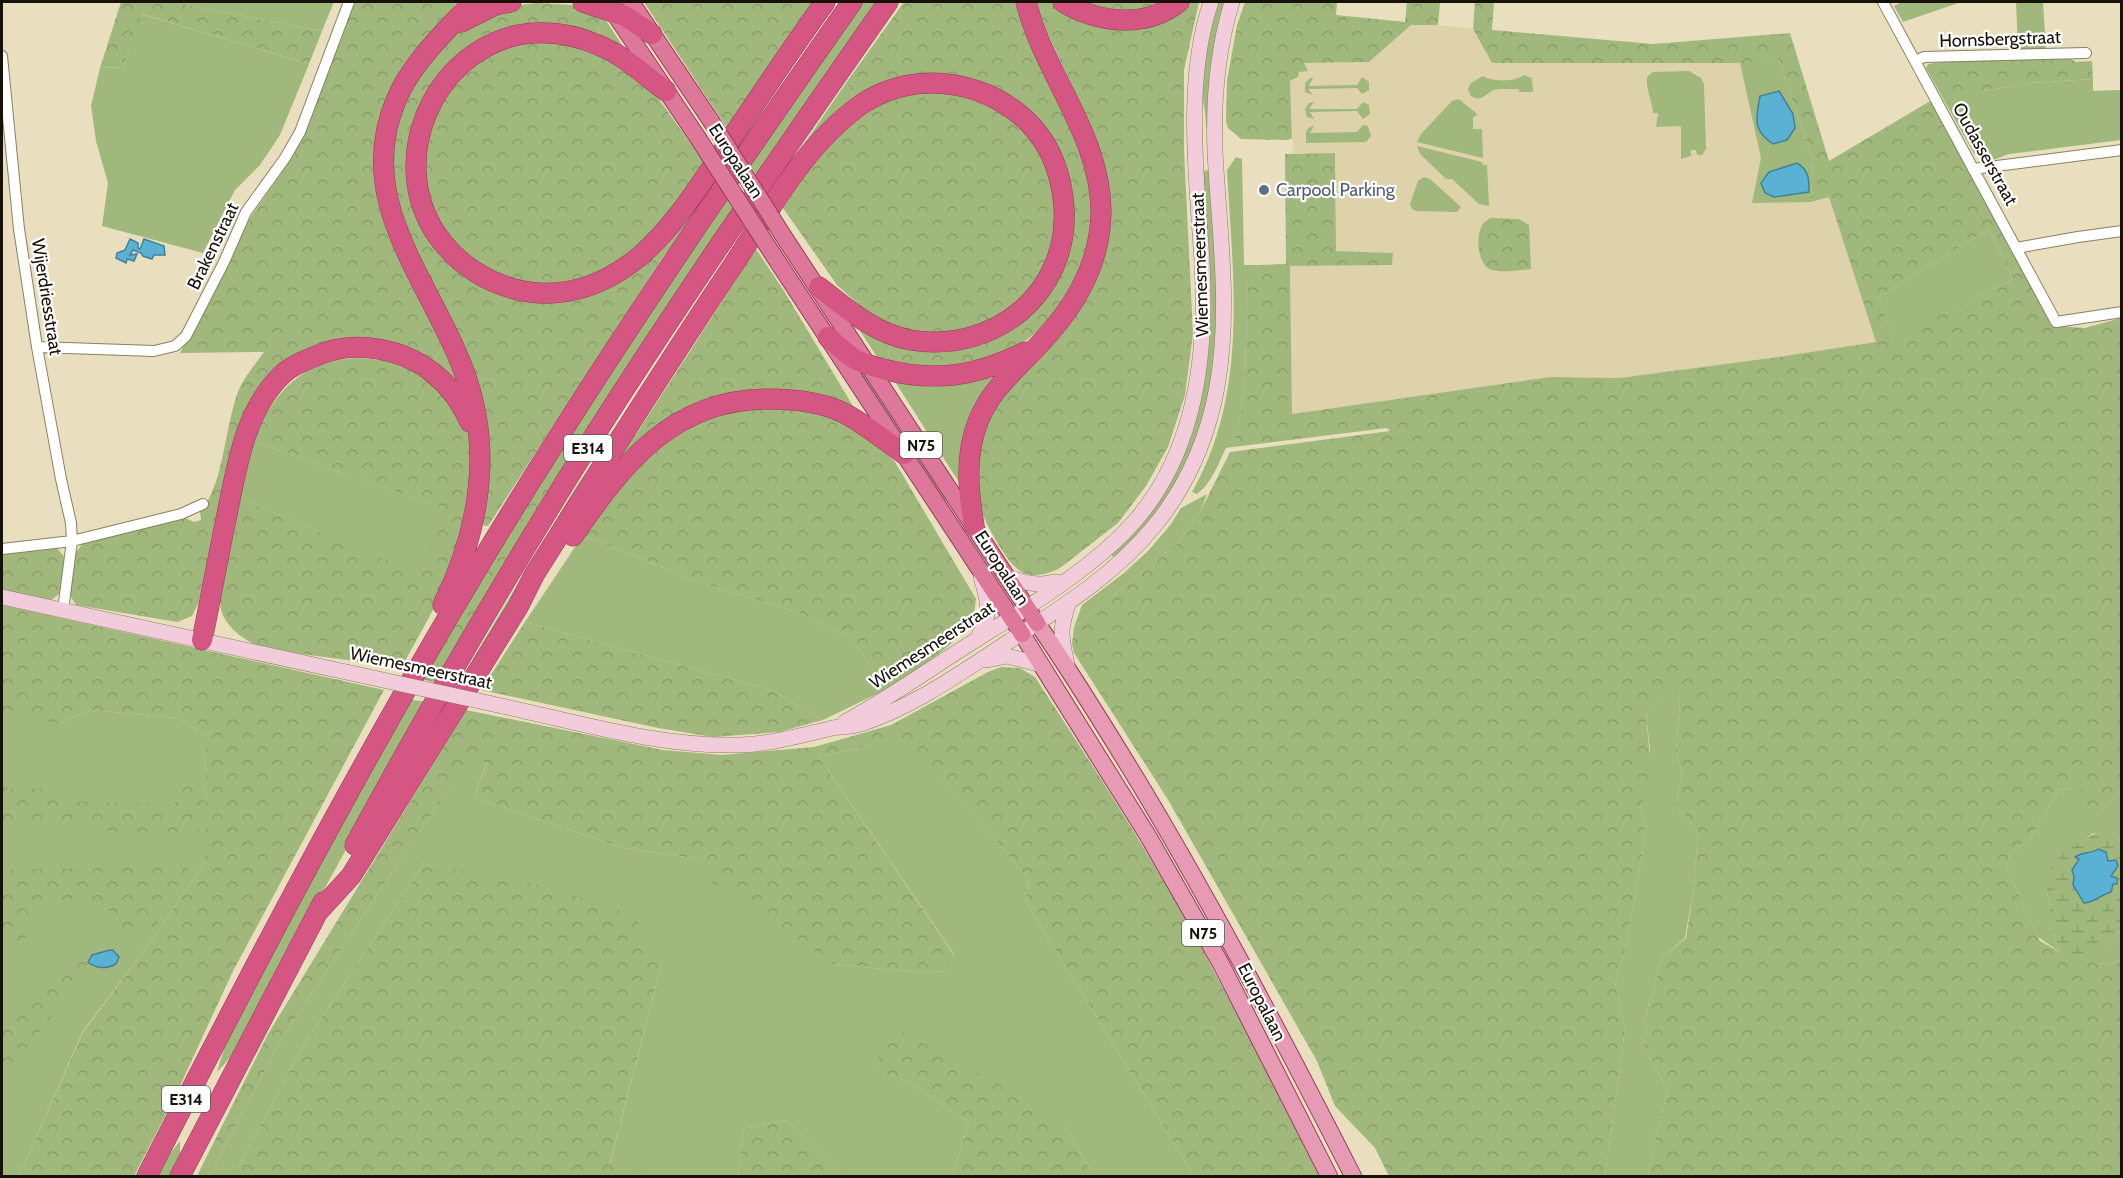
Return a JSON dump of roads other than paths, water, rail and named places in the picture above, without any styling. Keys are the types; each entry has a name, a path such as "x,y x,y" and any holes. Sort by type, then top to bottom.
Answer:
{"highway":[{"path":"417,671 427,637 458,573 467,547 476,504 479,450 476,418 469,386 447,332 400,237 388,201 384,175 385,141 397,97 408,77 420,60 473,2"},
{"path":"447,30 480,12 511,2"},
{"path":"584,2 610,6 652,34"},
{"name":"Europalaan","path":"631,2 1037,623"},
{"path":"666,91 609,50 568,35 536,33 498,42 477,53 457,68 434,98 423,121 416,161 418,189 425,215 441,241 458,259 477,274 498,284 524,291 550,294 579,290 608,278 640,256 664,232 689,201 825,2"},
{"name":"E314","path":"147,1176 290,899 417,671 545,458 649,298 757,136 852,2"},
{"name":"E314","path":"180,1176 318,913 428,711 570,475 676,310 888,2"},
{"path":"974,525 969,461 979,420 991,398 1070,308 1087,279 1094,262 1101,209 1091,153 1075,114 1045,56 1026,2"},
{"path":"1064,2 1082,13 1120,20 1137,19 1158,13 1179,2"},
{"name":"Europalaan","path":"610,6 1022,634"},
{"path":"318,913 351,876 519,607 534,575 694,323 801,164 835,125 865,102 895,89 923,83 954,84 983,92 1010,106 1035,130 1054,158 1063,189 1065,224 1058,256 1044,287 1024,309 1000,327 972,338 933,343 908,340 880,331 819,287"},
{"path":"828,338 853,358 912,375 950,376 979,371 1003,363 1040,344"},
{"path":"202,640 246,433 257,407 284,372 322,352 350,347 370,348 403,355 434,373 455,394 466,413 479,450"},
{"path":"519,607 549,572 603,494 629,464 652,440 678,422 705,410 734,401 754,399 782,399 826,406 844,413 904,454"}],"main road":[{"name":"Wiemesmeerstraat","path":"834,728 887,698 1011,618 1109,547 1134,522 1173,462 1187,429 1196,398 1202,354 1204,320 1195,111 1202,41 1211,2"},
{"name":"Wiemesmeerstraat","path":"2,597 611,730 704,745 772,742 861,724 905,706 1022,634 1116,567 1157,524 1190,473 1212,412 1218,382 1223,314 1215,110 1219,55 1232,2"},
{"path":"977,639 985,627 989,613 980,571"},
{"path":"1007,577 1031,584 1053,581 1062,583"},
{"path":"1068,671 1061,628 1069,601"},
{"name":"Europalaan","path":"1037,623 1118,748 1182,856 1248,973 1353,1176"},
{"name":"Europalaan","path":"1022,634 1148,836 1215,954 1329,1176"},
{"path":"981,660 994,660 1007,656 1042,665"}],"street":[{"name":"Brakenstraat","path":"37,347 154,351 175,346 186,336 224,262 246,212 285,158 300,132 349,2"},
{"name":"Oudasserstraat","path":"1883,2 2056,322 2121,312"},
{"name":"Hornsbergstraat","path":"1915,60 1924,57 2086,53"},
{"name":"Wijerdriesstraat","path":"2,56 19,229 37,347 71,523 72,541 63,610"},
{"path":"1973,169 2121,150"},
{"path":"2016,248 2121,231"},
{"path":"2,549 72,541 193,514 203,504"}],"water":[{"path":"1779,91 1793,114 1795,128 1787,140 1773,144 1759,129 1757,111 1760,96"},
{"path":"1797,163 1808,175 1809,192 1774,197 1765,193 1761,183 1769,172"},
{"path":"130,239 138,243 140,249 144,239 164,246 165,255 154,255 152,259 133,250 130,255 137,254 134,261 127,259 126,263 116,258 117,253 125,250"},
{"path":"2098,849 2106,852 2108,861 2116,860 2118,866 2111,876 2117,878 2117,884 2113,884 2111,892 2084,903 2073,885 2072,870 2079,859 2075,857"},
{"path":"113,950 119,957 116,964 102,967 88,962 92,955"}],"place":[{"name":"Carpool Parking","path":"1264,190"}]}
